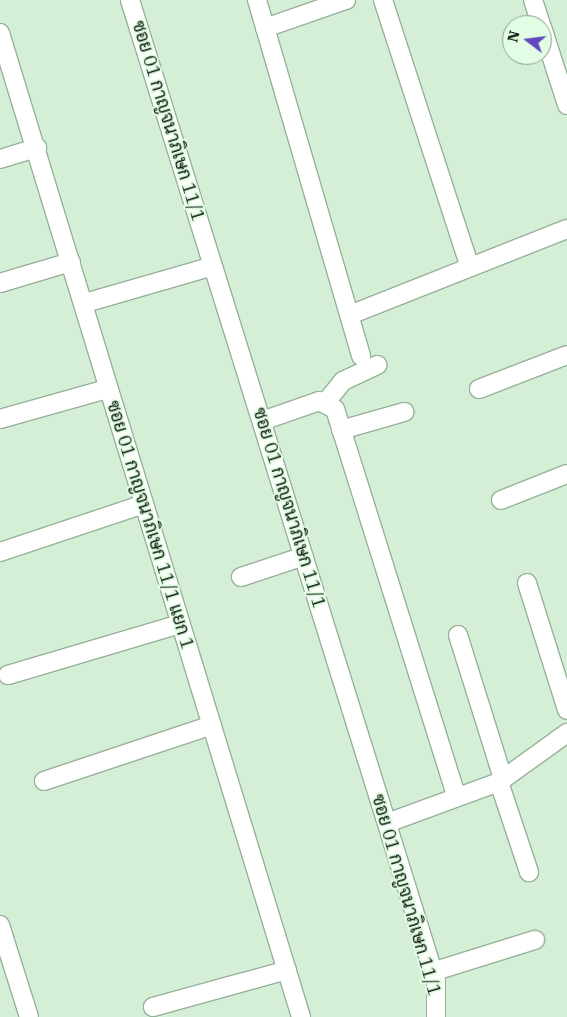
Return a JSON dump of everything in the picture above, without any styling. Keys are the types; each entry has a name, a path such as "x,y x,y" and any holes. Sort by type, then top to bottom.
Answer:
{"street":[{"name":"ซอย 01 กาญจนาภิเษก 11/1","path":"130,0 432,972 438,994 436,1017"},
{"path":"257,0 352,314 362,356"},
{"path":"265,28 346,0"},
{"path":"383,0 470,267"},
{"path":"533,0 538,15"},
{"name":"ซอย 01 กาญจนาภิเษก 11/1 แยก 1","path":"0,36 37,148 85,304 107,389 302,1017"},
{"path":"552,58 567,105"},
{"path":"0,159 37,148"},
{"path":"352,314 567,229"},
{"path":"0,283 71,262"},
{"path":"85,304 213,266"},
{"path":"479,389 567,355"},
{"path":"262,421 326,402 343,381 377,366"},
{"path":"0,419 107,389"},
{"path":"326,402 335,409 456,796"},
{"path":"341,430 404,412"},
{"path":"501,500 567,474"},
{"path":"0,552 144,504"},
{"path":"241,577 304,556"},
{"path":"527,583 567,710"},
{"path":"8,675 180,624"},
{"path":"458,635 529,872"},
{"path":"44,782 212,725"},
{"path":"387,823 501,781 567,733"},
{"path":"0,926 29,1017"},
{"path":"432,972 535,940"},
{"path":"153,1007 287,970"}]}
